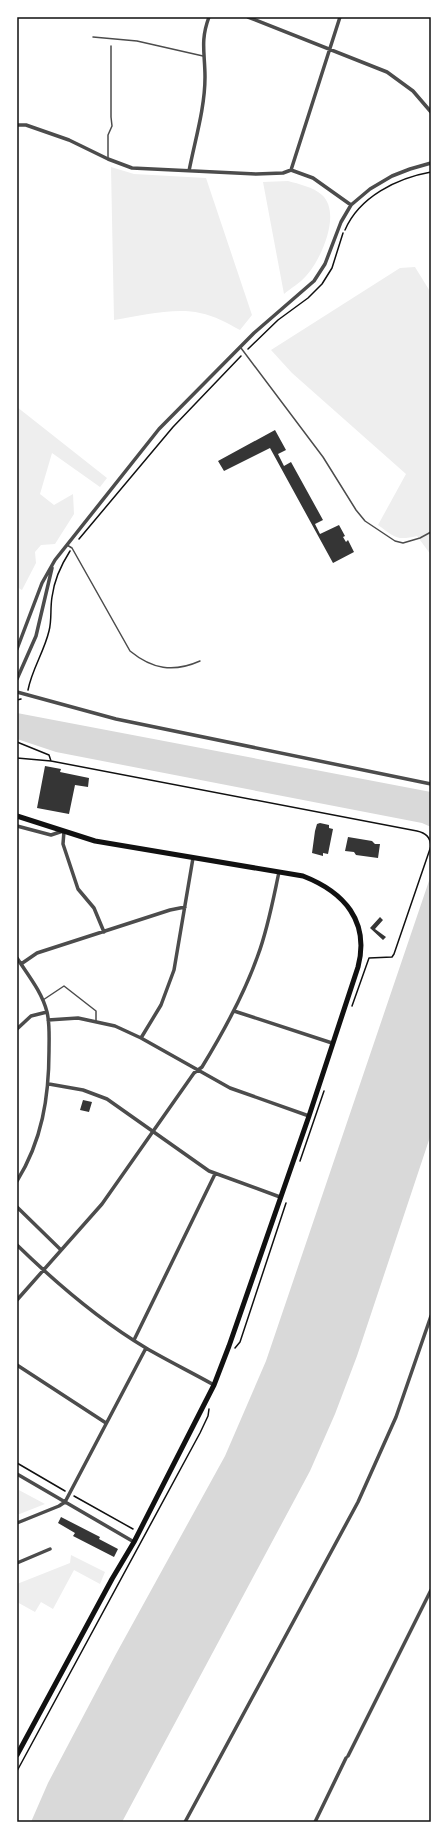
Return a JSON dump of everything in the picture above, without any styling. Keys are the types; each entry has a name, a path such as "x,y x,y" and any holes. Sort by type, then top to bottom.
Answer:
{"main road":[{"path":"17,816 95,840 303,876 332,891 350,909 359,928 362,943 360,957 309,1116 229,1346 214,1384 134,1542 112,1579 17,1755"}],"street":[{"path":"189,171 200,115 205,77 203,31 209,17"},
{"path":"248,17 329,48 394,77 413,91 431,112"},
{"path":"291,170 304,135 329,48 340,17"},
{"path":"17,125 26,125 69,140 108,159 132,168 256,174 283,173 291,170 313,178 351,205"},
{"path":"17,649 42,583 52,565 158,429 240,347 314,281 326,264 340,222 351,205 370,189 392,176 431,163"},
{"path":"17,679 36,636 52,565"},
{"path":"17,692 116,719 431,784"},
{"path":"17,826 51,835 64,831 63,844 78,889 94,908 104,932"},
{"path":"141,1038 161,1005 174,970 193,858"},
{"path":"17,1300 60,1249 102,1204 194,1073 202,1067 234,1011 260,948 269,917 279,872"},
{"path":"21,964 37,953 170,910 185,907"},
{"path":"17,958 43,1000 47,1012 49,1084 44,1115 36,1142 17,1181"},
{"path":"234,1011 332,1043"},
{"path":"17,1030 22,1023 31,1016 47,1012"},
{"path":"48,1020 78,1018 115,1026 141,1038 230,1088 309,1116"},
{"path":"49,1084 82,1090 107,1099 215,1174 280,1197"},
{"path":"134,1340 215,1174"},
{"path":"17,1207 60,1249"},
{"path":"17,1245 42,1270 92,1311 146,1348 214,1384"},
{"path":"185,1822 361,1496 396,1417 431,1316"},
{"path":"17,1523 59,1506 65,1502 71,1494 146,1348"},
{"path":"17,1365 106,1424"},
{"path":"17,1474 134,1542"},
{"path":"17,1563 50,1549"},
{"path":"315,1822 431,1590"}],"lane":[{"path":"93,36 137,41 203,56"},
{"path":"108,159 108,135 113,122 111,117 111,46"},
{"path":"240,347 322,457 356,510 365,521 395,541 403,543 420,538 431,532"},
{"path":"67,545 72,548 130,651 139,659 156,666 172,669 186,667 200,661"},
{"path":"43,1000 64,986 96,1011 96,1021"}],"path":[{"path":"27,694 31,674 42,652 49,632 52,597 55,583 59,572 72,548 173,427 244,352 278,320 308,298 322,284 332,268 347,225 360,205 409,177 431,172"},
{"path":"17,742 49,754 51,761"},
{"path":"17,758 51,761 423,832 429,838 431,846 392,957"},
{"path":"17,1464 145,1536"},
{"path":"17,1772 141,1544"}],"shaded area":[{"path":"111,167 134,174 206,178 252,315 240,330 211,316 190,311 157,313 114,320"},
{"path":"288,181 310,188 322,195 328,203 330,224 323,248 312,269 301,281 284,294 263,182"},
{"path":"415,267 431,293 431,555 417,536 404,538 396,537 378,525 406,474 292,373 271,350 400,268"},
{"path":"17,407 107,478 100,487 52,453 40,494 54,505 73,494 74,514 55,544 41,545 35,552 36,563 22,590 17,587"},
{"path":"17,713 431,792 431,827 422,823 56,752 17,739"},
{"path":"431,875 431,1134 357,1356 335,1414 310,1471 122,1822 31,1822 48,1783 116,1654 225,1456 266,1361"},
{"path":"17,1489 45,1504 17,1515"},
{"path":"71,1555 105,1572 100,1584 74,1570 53,1609 41,1602 35,1612 17,1602 17,1584 70,1563"}],"building":[{"path":"275,430 286,450 278,454 284,466 291,462 323,520 315,524 320,534 339,525 345,536 343,537 346,542 348,540 354,552 333,563 270,448 224,471 218,461"},
{"path":"45,766 61,769 60,772 89,778 88,787 75,785 69,814 37,808"},
{"path":"320,823 329,825 329,828 333,829 328,854 323,853 323,856 312,853 315,831 317,824"},
{"path":"348,837 372,841 375,844 380,844 378,858 356,855 354,852 345,851"},
{"path":"380,917 383,920 375,929 386,937 383,940 370,928"},
{"path":"83,1100 92,1102 89,1112 80,1110"},
{"path":"61,1517 100,1537 99,1539 118,1549 114,1557 73,1536 75,1533 58,1523"}]}
